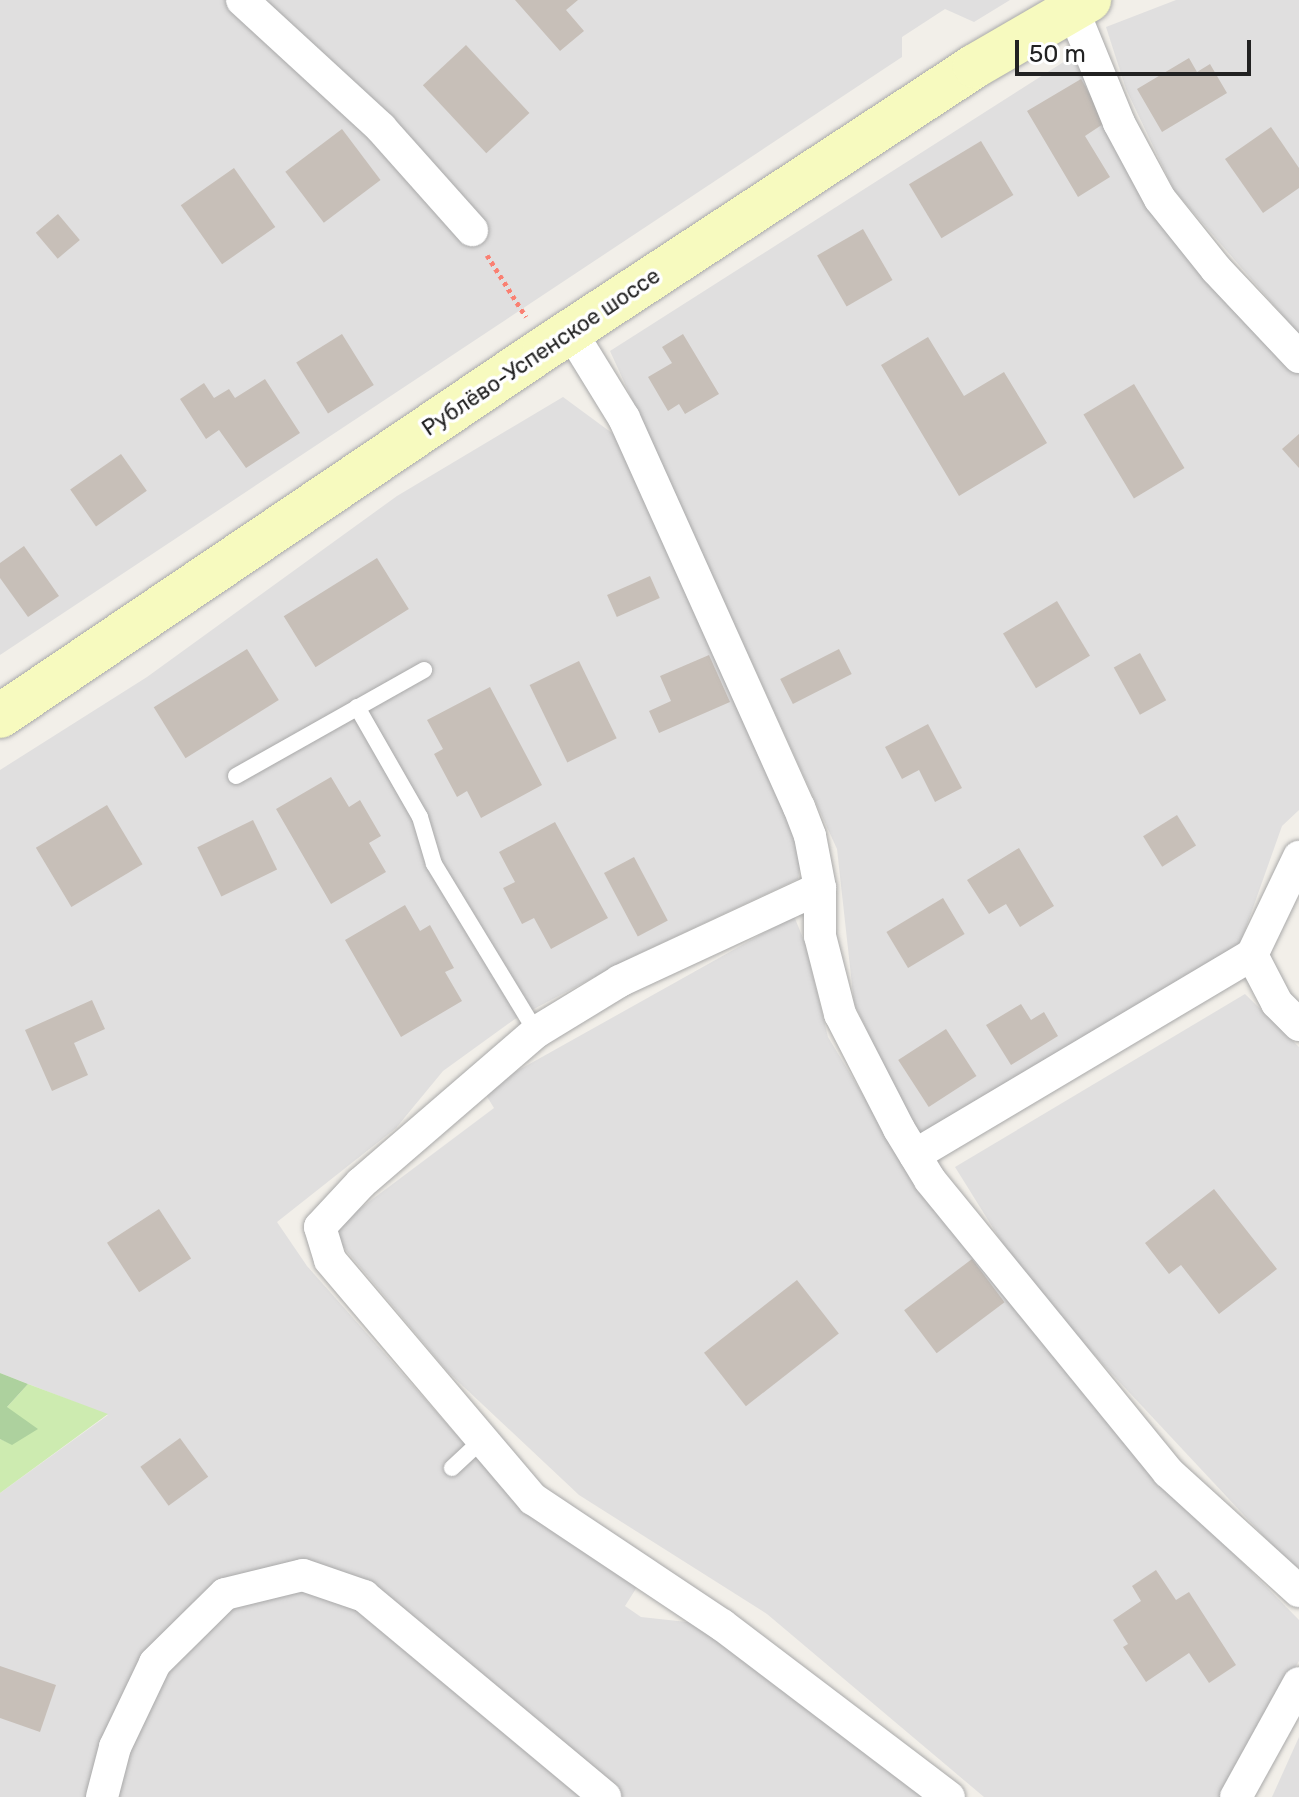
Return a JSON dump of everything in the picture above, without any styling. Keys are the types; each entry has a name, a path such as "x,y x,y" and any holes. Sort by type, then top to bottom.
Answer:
{"main road":[{"name":"Рублёво-Успенское шоссе","path":"0,716 558,340 975,66 1081,5"}],"street":[{"path":"242,0 381,128 472,230"},
{"path":"1081,5 1119,123 1160,199 1216,269 1299,357"},
{"path":"558,340 624,418 793,792 810,836 820,888 820,936 840,1014 915,1155 968,1228 1168,1472 1299,1591"},
{"path":"915,1155 1252,955 1299,857"},
{"path":"820,888 620,981 536,1032 361,1183 320,1227 330,1260 533,1499 722,1625 949,1797"},
{"path":"1252,955 1277,1003 1299,1025"},
{"path":"102,1797 115,1747 155,1663 225,1594 303,1575 364,1596 605,1797"},
{"path":"1236,1797 1299,1683"}],"lane":[{"path":"236,776 424,670"},
{"path":"357,707 420,817 434,864 536,1032"},
{"path":"452,1468 482,1440"}],"path":[{"path":"472,230 558,340"}],"shaded area":[{"path":"0,0 1010,0 974,22 945,9 902,37 902,57 0,655"},
{"path":"1176,0 1299,0 1299,334 1174,190 1126,89 1106,27"},
{"path":"1073,56 1151,209 1299,374 1299,810 1282,826 1239,947 918,1136 854,1003 837,849 610,351"},
{"path":"563,397 616,436 804,842 798,879 634,956 515,1019 443,1071 396,1128 277,1222 307,1266 515,1501 637,1587 625,1606 641,1617 696,1623 927,1797 0,1797 0,1493 108,1415 0,1373 0,770 147,677 397,496"},
{"path":"794,916 805,943 828,1037 905,1165 1162,1481 1299,1620 1299,1661 1222,1797 984,1797 767,1614 579,1495 448,1372 330,1231 494,1108 483,1090"},
{"path":"1245,994 1299,1047 1299,1568 1284,1558 1028,1284 955,1167"},
{"path":"1299,1737 1299,1797 1272,1797"}],"green space":[{"path":"0,1373 28,1384 7,1407 38,1429 12,1445 0,1439"},
{"path":"28,1384 108,1414 0,1493 0,1439 12,1444 7,1407"}],"building":[{"path":"515,0 578,0 566,10 584,31 560,51"},
{"path":"466,45 529,113 486,153 423,85"},
{"path":"1189,58 1197,72 1210,64 1227,93 1162,132 1137,89"},
{"path":"1081,79 1106,122 1085,136 1110,177 1078,197 1027,111"},
{"path":"1271,127 1299,168 1299,188 1263,213 1225,159"},
{"path":"342,129 381,180 324,223 285,172"},
{"path":"981,141 1013,195 941,238 909,184"},
{"path":"234,168 275,227 222,264 181,205"},
{"path":"58,214 80,240 58,259 36,233"},
{"path":"863,229 892,280 847,307 817,256"},
{"path":"342,334 374,385 328,413 296,363"},
{"path":"683,334 719,394 685,414 679,404 668,411 648,377 672,363 662,347"},
{"path":"928,337 964,396 1004,372 1047,443 959,496 881,365"},
{"path":"265,379 300,433 246,468 219,430 206,439 180,399 204,383 214,398 229,389 235,398"},
{"path":"1134,384 1184,468 1134,498 1083,414"},
{"path":"1299,434 1299,468 1282,449"},
{"path":"121,454 147,491 96,526 70,490"},
{"path":"24,546 59,596 28,617 0,578 0,563"},
{"path":"377,558 409,609 316,667 284,616"},
{"path":"650,576 660,598 617,617 607,595"},
{"path":"1057,601 1090,656 1036,688 1003,633"},
{"path":"247,649 279,700 186,758 154,707"},
{"path":"839,649 852,674 793,704 780,679"},
{"path":"1140,653 1166,700 1140,715 1114,668"},
{"path":"709,655 730,702 659,733 649,711 671,701 660,676"},
{"path":"579,661 617,738 567,762 530,685"},
{"path":"490,687 542,785 481,818 467,791 457,797 434,754 443,749 427,720"},
{"path":"928,724 962,788 935,802 919,770 902,779 885,747"},
{"path":"331,777 349,807 360,800 381,836 369,843 386,872 331,904 276,809"},
{"path":"107,805 143,864 71,907 36,848"},
{"path":"1177,815 1196,846 1162,867 1143,836"},
{"path":"253,820 277,869 221,897 197,847"},
{"path":"555,822 608,918 551,949 534,918 522,924 503,888 515,882 499,852"},
{"path":"1019,848 1054,906 1020,927 1006,904 989,914 967,880"},
{"path":"634,857 668,921 638,937 604,873"},
{"path":"943,898 965,934 908,968 886,932"},
{"path":"405,905 420,931 430,925 454,968 445,972 462,1001 401,1037 345,940"},
{"path":"92,1000 105,1029 74,1043 88,1075 52,1091 25,1030"},
{"path":"1021,1004 1031,1020 1044,1012 1058,1036 1011,1065 986,1025"},
{"path":"946,1029 976,1076 929,1107 898,1060"},
{"path":"1214,1189 1277,1269 1219,1314 1181,1265 1169,1274 1145,1243"},
{"path":"159,1209 191,1258 139,1292 107,1243"},
{"path":"972,1259 1004,1302 937,1353 904,1310"},
{"path":"797,1280 839,1334 746,1406 704,1353"},
{"path":"180,1438 208,1477 169,1506 140,1467"},
{"path":"1156,1570 1176,1600 1189,1592 1236,1665 1209,1683 1189,1653 1146,1682 1123,1647 1128,1644 1113,1620 1141,1601 1132,1586"},
{"path":"0,1666 56,1685 40,1732 0,1718"}]}
